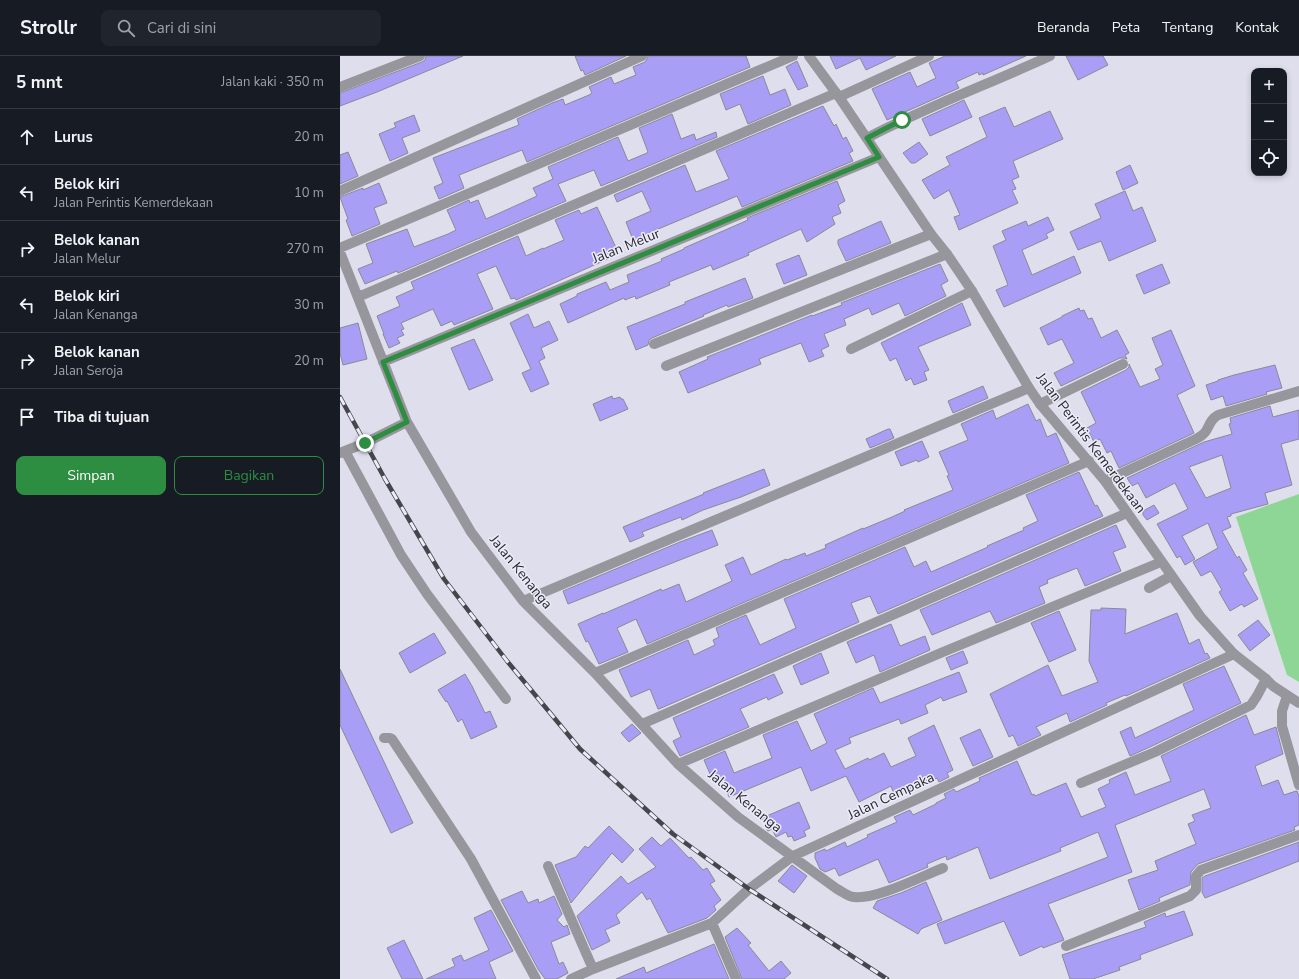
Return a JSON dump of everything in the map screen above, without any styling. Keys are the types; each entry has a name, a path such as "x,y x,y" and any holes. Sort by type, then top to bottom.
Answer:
{"street":[{"path":"340,87 420,56"},
{"path":"340,191 642,56"},
{"path":"340,248 793,56"},
{"name":"Jalan Perintis Kemerdekaan","path":"809,56 838,95 931,234 947,254 972,291 1040,404 1105,481 1200,616 1234,654 1273,686 1299,703"},
{"path":"358,297 929,56"},
{"path":"867,138 902,120 1050,56"},
{"name":"Jalan Melur","path":"383,362 879,157"},
{"path":"654,344 931,234"},
{"name":"Jalan Kenanga","path":"340,252 407,422 471,532 523,600 595,673 678,764 738,817 838,890 853,897 865,898 885,892 943,868"},
{"path":"666,366 947,254"},
{"path":"851,349 972,291"},
{"path":"1040,404 1123,364"},
{"path":"523,600 1029,388"},
{"path":"1105,481 1203,435 1211,421 1218,415 1299,391"},
{"path":"407,422 365,443 342,452 401,555 427,594 506,699"},
{"path":"595,673 1089,461"},
{"path":"642,724 1127,513"},
{"path":"678,764 943,652 1162,562"},
{"path":"1149,588 1171,576"},
{"name":"Jalan Cempaka","path":"571,979 712,923 750,889 793,856 1234,654"},
{"path":"1082,783 1155,752 1250,705 1258,696 1266,680"},
{"path":"1287,696 1282,711 1282,726 1299,785"},
{"path":"384,738 392,739 471,859 536,979"},
{"path":"1066,946 1190,896 1196,890 1196,876 1201,870 1299,835"},
{"path":"548,866 593,969"},
{"path":"712,923 736,979"}],"green space":[{"path":"1299,494 1299,682 1287,675 1236,517"}],"building":[{"path":"426,56 463,56 340,106 340,93 422,62 425,60"},
{"path":"575,56 626,56 585,75 583,70 581,71"},
{"path":"648,56 746,56 750,67 527,162 522,150 459,175 464,188 439,199 434,187 443,183 433,158 519,125 517,119 552,103 563,99 565,105 589,95 592,93 589,87 611,77 614,84 636,75 633,67 645,62"},
{"path":"830,56 896,56 866,70 860,58 836,69"},
{"path":"945,56 1026,56 983,75 983,73 979,75 978,72 956,82 959,88 887,120 872,89 910,72 917,87 936,78 929,63"},
{"path":"1066,56 1103,56 1108,65 1078,80"},
{"path":"797,61 808,86 798,90 786,67"},
{"path":"763,76 770,95 785,89 791,105 748,124 740,104 726,110 720,94"},
{"path":"964,100 972,117 930,136 922,119"},
{"path":"823,106 834,126 836,124 843,139 846,137 853,151 849,153 853,161 742,207 737,196 644,235 646,241 635,245 626,222 651,211 642,191 617,202 614,195 685,165 696,192 729,179 716,151"},
{"path":"1005,107 1014,127 1050,111 1063,139 1013,161 1019,177 1012,180 1016,189 1012,190 1018,203 959,230 954,217 960,215 949,190 934,199 922,180 950,165 946,157 987,137 979,118"},
{"path":"672,114 681,139 694,134 696,140 716,132 717,137 601,186 594,170 558,184 566,201 398,273 397,271 365,284 358,269 373,263 366,244 407,229 414,247 448,234 456,230 447,210 469,200 470,203 478,200 486,219 537,196 533,188 553,179 548,167 618,137 628,161 647,153 648,152 639,128"},
{"path":"414,115 420,131 402,138 408,153 390,161 379,134 396,127 394,123"},
{"path":"919,142 928,154 915,163 911,163 903,153"},
{"path":"348,152 358,176 340,184 340,155"},
{"path":"1130,165 1138,183 1123,190 1116,172"},
{"path":"837,181 845,201 838,205 841,213 832,217 835,224 807,242 801,229 748,253 749,255 713,270 711,265 669,282 670,285 636,299 635,296 625,300 624,298 568,323 560,304 577,296 577,294 606,282 610,290 629,282 627,275 662,261 661,259 684,248 748,220 747,218"},
{"path":"379,183 387,203 374,208 380,224 352,236 340,197"},
{"path":"1125,191 1133,211 1142,207 1156,241 1109,261 1101,241 1078,250 1070,232 1101,218 1095,204"},
{"path":"597,207 619,254 516,300 515,298 511,299 496,266 477,274 493,309 454,325 452,321 441,326 433,309 401,323 404,329 401,330 404,335 397,338 400,343 389,348 377,316 400,306 396,297 414,289 411,282 518,236 526,256 564,240 555,220 579,210 581,214"},
{"path":"1048,217 1054,230 1046,234 1048,238 1022,250 1032,275 1074,256 1081,273 1004,307 996,290 1008,285 993,246 1006,240 1002,231 1026,221 1028,226"},
{"path":"881,221 891,243 846,261 838,244 838,240"},
{"path":"799,255 807,275 784,284 776,264"},
{"path":"940,264 948,281 941,285 946,296 905,316 899,303 872,315 869,308 844,319 846,325 824,334 829,346 821,350 824,356 809,362 801,343 759,359 761,364 688,393 679,372 708,359 707,357 812,315 842,305 841,303"},
{"path":"1162,264 1170,283 1144,294 1136,275"},
{"path":"745,278 753,298 728,307 727,305 703,315 704,316 652,338 649,340 648,345 636,350 627,327"},
{"path":"962,303 971,325 918,347 929,370 924,372 927,380 914,385 911,378 906,381 896,358 890,361 881,343"},
{"path":"1079,308 1080,311 1084,310 1088,319 1092,318 1101,338 1117,330 1129,353 1125,355 1127,359 1120,358 1061,386 1054,373 1074,363 1062,339 1048,345 1040,328"},
{"path":"528,314 534,328 549,321 558,340 541,348 545,358 539,361 549,384 531,392 522,373 531,369 510,323"},
{"path":"358,323 367,359 343,365 340,353 340,328"},
{"path":"1171,330 1195,386 1177,395 1194,433 1119,468 1111,451 1107,453 1100,439 1094,442 1087,428 1096,423 1081,392 1126,370 1129,367 1129,364 1140,387 1160,379 1155,369 1163,365 1152,338"},
{"path":"474,339 493,380 469,390 451,348"},
{"path":"1275,365 1282,388 1226,406 1223,396 1211,400 1206,385 1234,375"},
{"path":"983,386 988,398 953,413 948,401"},
{"path":"612,396 613,399 620,397 623,399 628,409 600,421 593,404"},
{"path":"1028,404 1036,421 1040,419 1047,437 1056,433 1069,463 647,644 636,619 617,628 628,652 599,664 588,641 586,642 578,624 603,613 661,589 662,591 679,584 686,602 732,581 725,565 743,557 751,575 786,559 787,560 805,553 806,556 826,548 825,545 953,490 947,476 949,475 939,452 968,440 961,424 993,410 996,419"},
{"path":"1270,406 1273,417 1299,410 1299,439 1281,444 1292,485 1265,493 1268,504 1231,514 1231,516 1227,517 1231,527 1222,531 1237,558 1239,556 1247,570 1243,573 1258,599 1244,607 1242,604 1230,611 1219,592 1222,590 1211,571 1201,576 1193,562 1218,548 1208,523 1182,536 1195,559 1185,565 1180,556 1177,558 1157,524 1188,509 1175,483 1146,498 1138,483 1132,486 1127,478 1204,442 1232,434 1229,424 1231,423 1230,418","holes":["1222,455 1231,488 1206,498 1189,467"]},
{"path":"890,429 894,438 870,448 866,439"},
{"path":"922,441 929,457 918,462 917,460 901,466 895,452"},
{"path":"764,469 770,485 703,510 682,520 681,517 642,532 644,536 630,542 623,527"},
{"path":"1079,472 1095,506 1097,505 1103,516 878,614 870,596 851,603 859,622 659,709 650,689 631,697 619,670 688,640 694,655 715,645 713,640 719,637 716,628 746,615 760,645 796,628 784,599 905,547 914,567 926,561 931,572 1024,530 1023,528 1038,521 1026,495"},
{"path":"1154,505 1159,513 1147,520 1143,515 1143,511"},
{"path":"1116,525 1126,547 1113,552 1121,571 1085,586 1077,568 1047,580 1048,583 1039,587 1045,603 996,623 990,611 932,635 920,610"},
{"path":"712,530 718,545 568,604 563,591"},
{"path":"1101,608 1126,609 1125,634 1177,613 1189,644 1199,639 1205,654 1207,653 1210,658 1126,696 1125,695 1106,703 1107,705 1070,722 1067,713 1036,727 1041,735 1018,746 1013,735 1009,737 990,694 1048,665 1062,696 1098,682 1089,661 1091,610 1101,610"},
{"path":"1059,611 1076,650 1049,662 1031,623"},
{"path":"1258,620 1270,635 1250,651 1238,635"},
{"path":"891,624 900,646 925,636 930,650 880,672 874,655 856,663 847,642"},
{"path":"434,633 446,653 410,673 399,653"},
{"path":"963,651 968,663 951,670 946,658"},
{"path":"821,653 829,673 801,685 793,666"},
{"path":"1224,666 1241,703 1130,756 1120,732 1131,727 1135,738 1194,710 1183,684"},
{"path":"340,669 413,823 391,833 340,725"},
{"path":"959,672 967,692 943,701 941,697 925,705 928,713 901,724 899,719 849,738 851,743 835,750 845,769 868,758 869,760 884,753 891,767 916,756 908,738 934,725 953,770 947,773 949,777 939,782 937,778 895,797 891,786 859,802 846,776 811,791 801,767 729,797 722,779 714,783 704,760 725,751 734,773 772,758 763,735 797,721 811,751 827,743 814,714 873,688 880,703"},
{"path":"465,674 485,713 490,711 497,727 471,739 462,719 458,722 447,701 446,702 438,690"},
{"path":"774,674 783,693 768,700 767,697 740,709 749,727 680,756 673,741 681,737 673,718"},
{"path":"1246,715 1254,735 1276,727 1283,754 1255,766 1262,786 1278,780 1284,795 1297,791 1299,796 1299,825 1294,827 1295,830 1198,864 1191,872 1190,885 1159,898 1160,901 1139,910 1128,880 1158,870 1155,861 1196,844 1188,824 1195,821 1192,815 1211,808 1204,789 1115,825 1132,872 1048,904 1064,940 1043,948 1042,946 1020,956 1004,921 945,944 937,924 1108,857 1098,832 1060,848 1061,851 990,879 978,847 947,860 946,856 927,864 928,867 889,883 878,859 839,876 835,868 825,872 820,869 815,858 815,853 825,849 826,851 845,842 847,847 868,837 867,835 897,822 894,817 910,810 913,815 946,798 944,794 954,789 956,792 980,781 979,778 1017,761 1032,795 1034,794 1035,796 1066,783 1081,817 1106,807 1098,789 1110,783 1109,780 1126,772 1135,795 1171,781 1161,756"},
{"path":"632,724 641,733 629,742 621,733"},
{"path":"980,729 993,757 973,766 960,738"},
{"path":"799,802 810,828 804,831 806,836 794,841 792,836 788,837 786,832 776,837 772,829 767,830 762,818"},
{"path":"609,826 634,850 622,863 612,853 571,903 555,865 576,857 585,846 588,848"},
{"path":"652,837 661,846 670,838 703,870 707,868 715,881 710,884 721,900 714,906 716,910 707,918 668,933 650,898 647,900 642,892 616,915 620,923 605,930 610,941 592,950 577,916 621,876 628,884 656,867 639,849"},
{"path":"1299,842 1299,861 1205,898 1202,892 1202,878 1205,876"},
{"path":"792,865 807,876 794,893 778,881"},
{"path":"926,882 942,920 921,929 918,934 873,908 877,901 901,893"},
{"path":"522,891 528,903 538,899 539,903 554,896 562,914 557,920 564,927 567,925 570,934 551,942 559,964 563,962 568,973 557,979 545,979 538,969 501,900"},
{"path":"491,910 513,951 489,962 496,979 426,979 455,966 452,959 461,955 464,961 489,950 474,918"},
{"path":"1184,911 1193,935 1140,955 1141,959 1119,967 1120,970 1093,979 1070,979 1062,955 1146,927 1144,922 1165,913 1166,917"},
{"path":"737,928 751,943 748,945 769,971 781,961 791,973 784,979 742,979 725,937"},
{"path":"404,940 423,979 402,979 387,948"},
{"path":"714,944 729,979 616,979 644,967 646,973"}],"railway":[{"path":"340,397 385,479 444,579 507,661 580,749 673,834 749,889 887,979"}],"route":[{"path":"365,443 407,422 383,362 879,157 867,138 902,120"}]}
